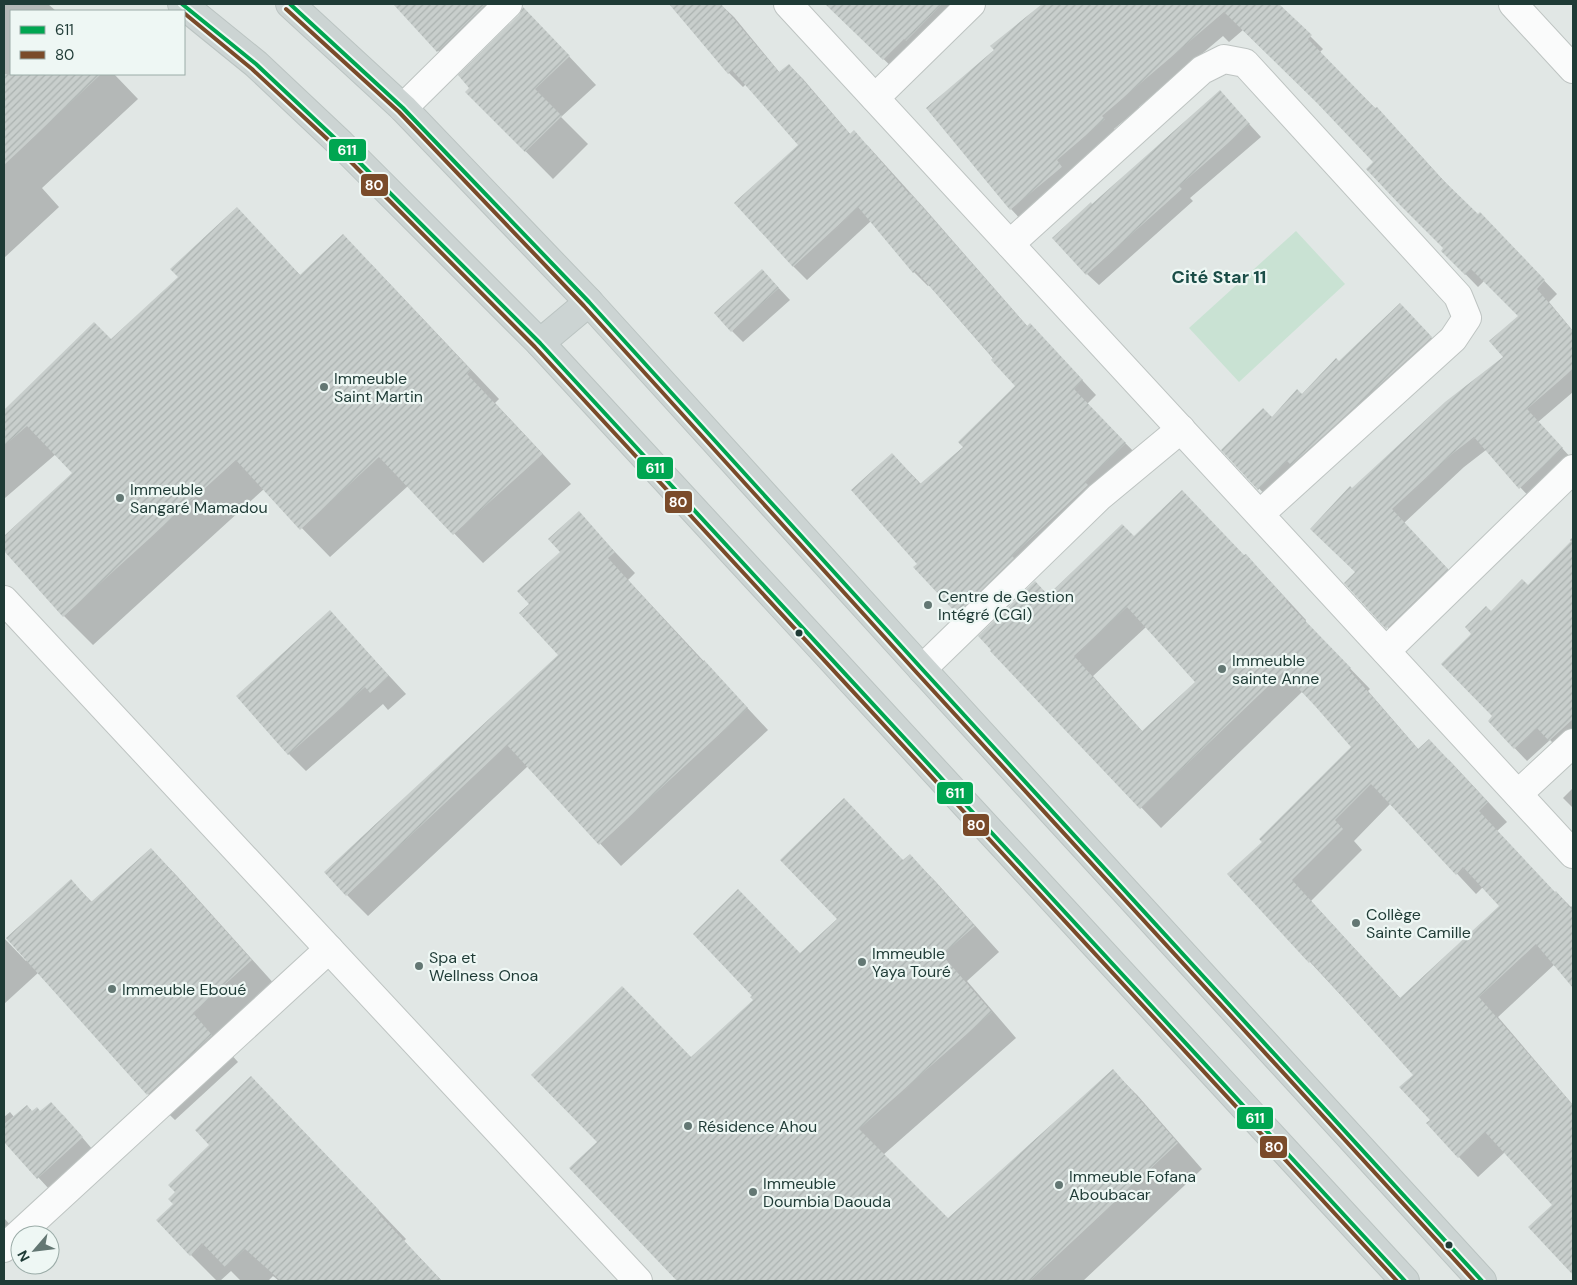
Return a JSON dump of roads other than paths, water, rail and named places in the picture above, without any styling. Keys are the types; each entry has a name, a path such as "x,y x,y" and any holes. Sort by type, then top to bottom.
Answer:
{"main road":[{"path":"182,4 263,70 341,144 540,342 1405,1281"},
{"path":"290,4 403,108 589,302 922,670 1482,1281"},
{"path":"540,342 589,302"}],"street":[{"path":"403,108 508,4"},
{"path":"788,4 1573,854"},
{"path":"874,98 971,4"},
{"path":"1513,4 1573,69"},
{"path":"1010,244 1202,70 1224,59 1246,63 1458,296 1467,318 1453,339 1260,514"},
{"path":"922,670 1099,496 1181,429"},
{"path":"1386,651 1573,469"},
{"path":"4,600 638,1281"},
{"path":"1518,794 1573,744"},
{"path":"4,1248 329,949"}],"place":[{"name":"Immeuble Saint Martin","path":"324,387"},
{"name":"Immeuble Sangaré Mamadou","path":"120,498"},
{"name":"Centre de Gestion Intégré (CGI)","path":"928,605"},
{"name":"Immeuble sainte Anne","path":"1222,669"},
{"name":"Collège Sainte Camille","path":"1356,923"},
{"name":"Immeuble Yaya Touré","path":"862,962"},
{"name":"Spa et Wellness Onoa","path":"419,966"},
{"name":"Immeuble Eboué","path":"112,989"},
{"name":"Résidence Ahou","path":"688,1126"},
{"name":"Immeuble Fofana Aboubacar","path":"1059,1185"},
{"name":"Immeuble Doumbia Daouda","path":"753,1192"}],"district":[{"name":"Cité Star 11","path":"1219,277"}]}
